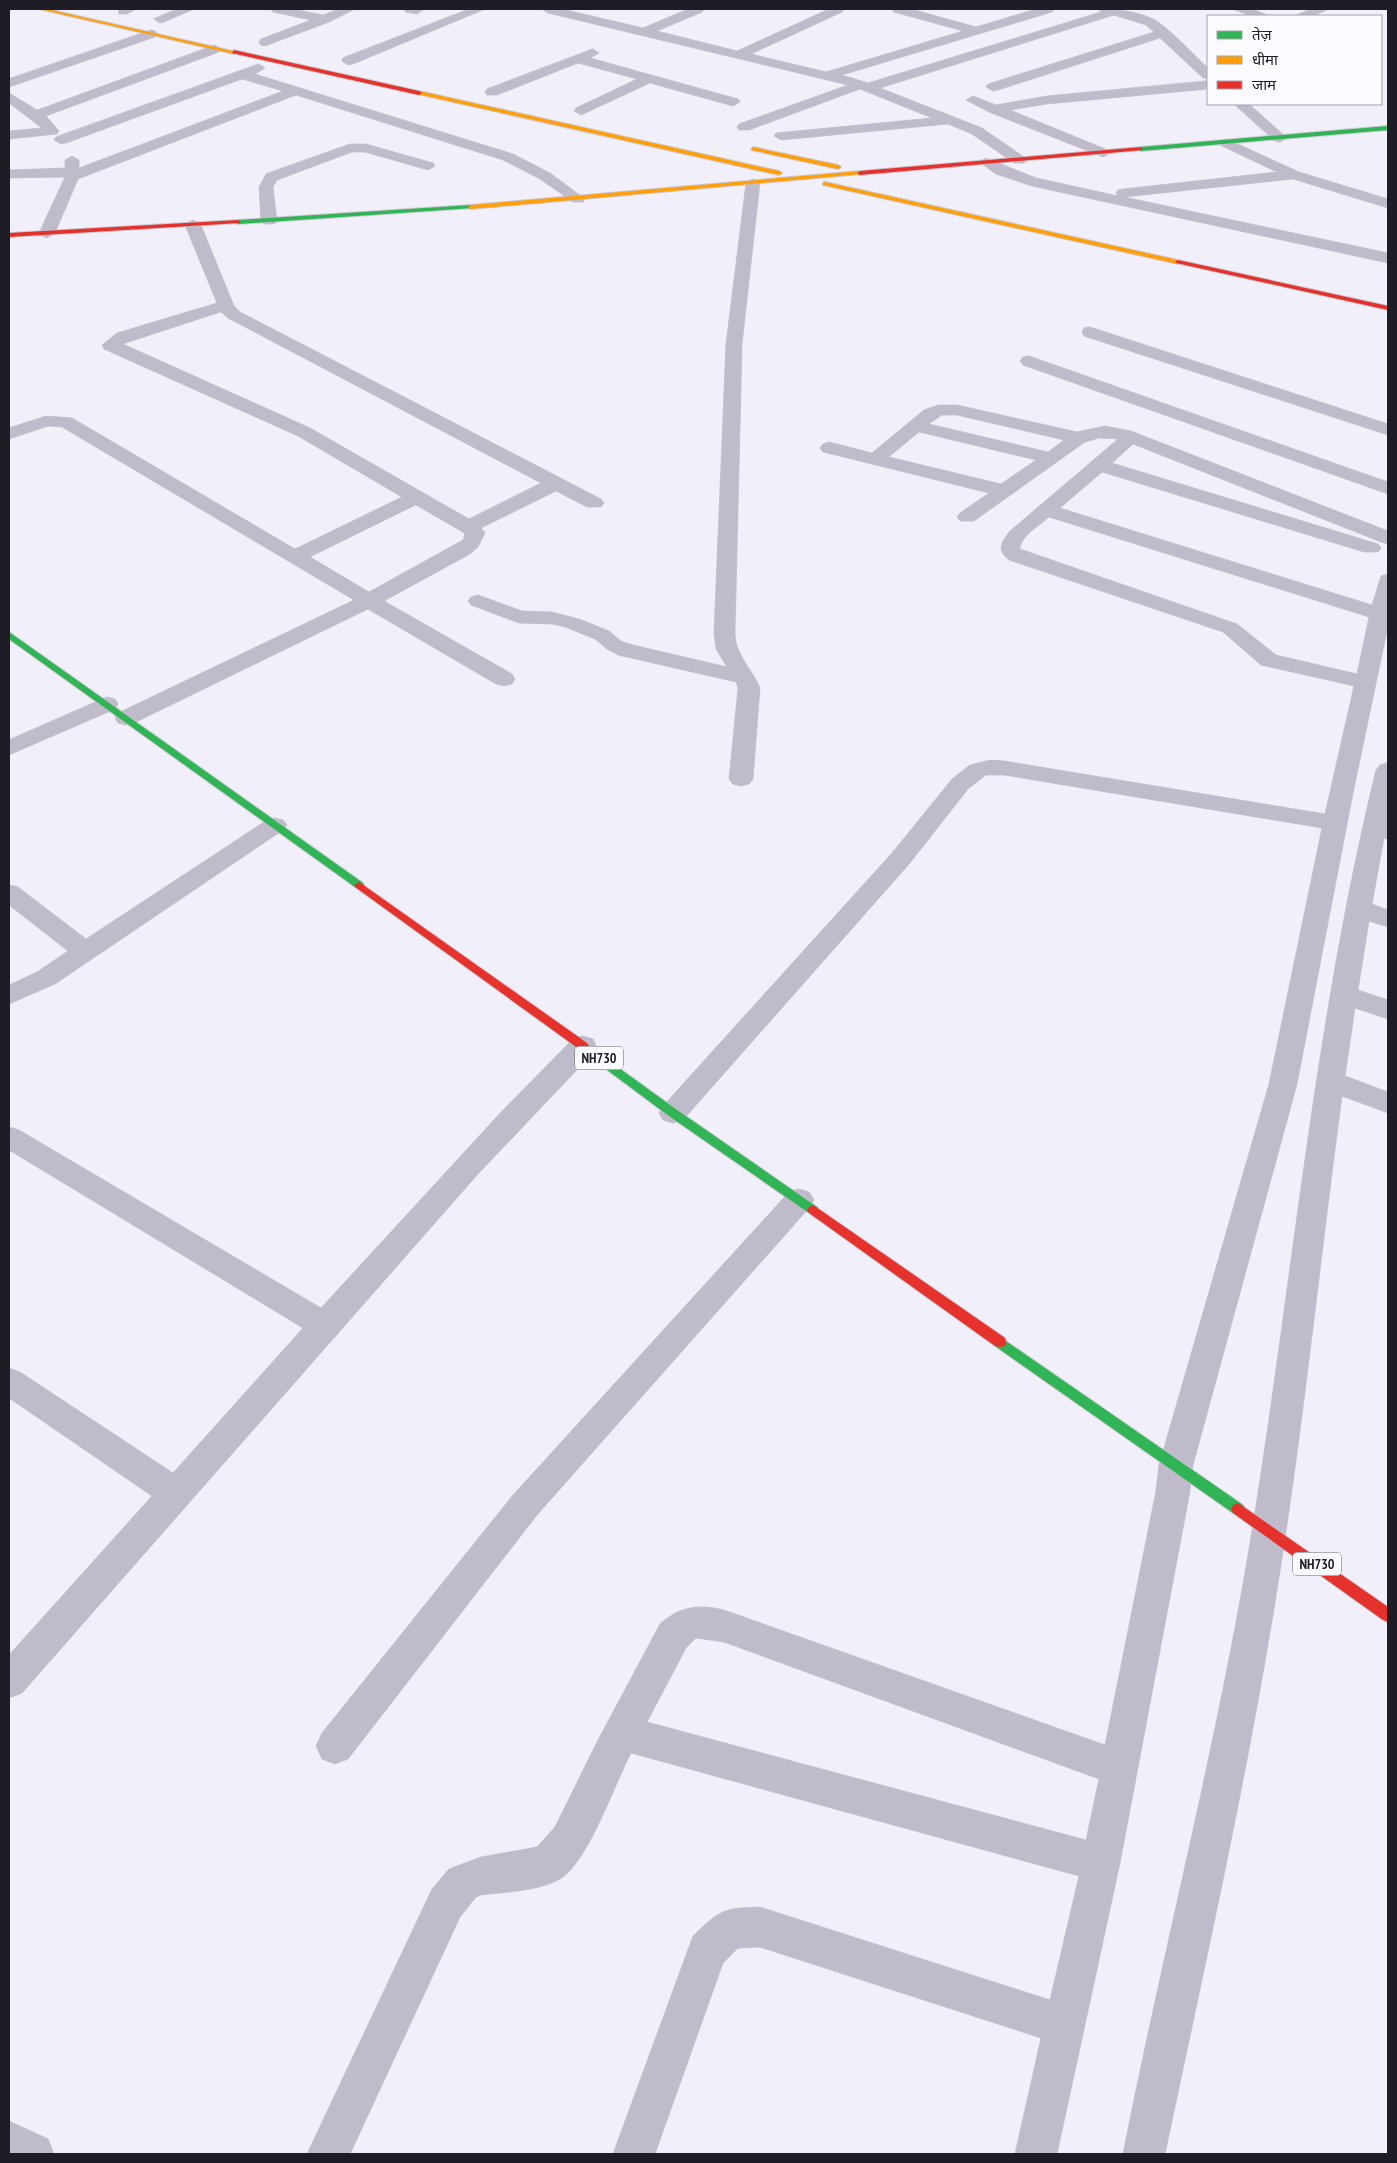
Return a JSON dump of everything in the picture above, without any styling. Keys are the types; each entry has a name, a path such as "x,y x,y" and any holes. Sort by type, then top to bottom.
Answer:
{"main road":[{"path":"41,9 1388,308"},
{"path":"122,10 179,23"},
{"path":"260,41 284,46"},
{"path":"344,60 372,66"},
{"path":"488,91 510,96"},
{"path":"576,110 600,115"},
{"path":"9,235 269,221 578,199 845,174 1388,128"},
{"path":"744,147 900,181"},
{"name":"NH730","path":"9,635 583,1046 672,1113 799,1200 1388,1615"}],"street":[{"path":"151,17 188,9"},
{"path":"277,9 325,18"},
{"path":"260,41 349,9"},
{"path":"344,60 479,9"},
{"path":"548,9 829,75 863,86 978,131 1019,160"},
{"path":"645,32 698,9"},
{"path":"740,54 838,9"},
{"path":"898,9 922,11 977,31"},
{"path":"829,75 1048,9"},
{"path":"1134,16 1150,9"},
{"path":"1240,9 1261,15"},
{"path":"1303,15 1323,9"},
{"path":"744,127 863,86 1110,10 1150,22 1207,74"},
{"path":"993,87 1089,55 1164,33"},
{"path":"9,84 151,34"},
{"path":"1382,49 1388,39"},
{"path":"36,115 215,49"},
{"path":"1181,50 1199,49"},
{"path":"102,51 128,58"},
{"path":"488,91 597,51"},
{"path":"1089,55 1101,68"},
{"path":"578,59 733,102"},
{"path":"9,135 56,135 277,62"},
{"path":"145,63 162,68"},
{"path":"241,74 508,157 545,176 578,199"},
{"path":"576,110 648,79"},
{"path":"1112,80 1124,93"},
{"path":"994,109 1032,101 1207,85"},
{"path":"9,174 73,174 296,90"},
{"path":"9,97 36,115 56,135 70,154 73,174 47,233"},
{"path":"973,100 1104,153"},
{"path":"1242,105 1280,138"},
{"path":"781,136 953,121"},
{"path":"1227,143 1294,175 1388,204"},
{"path":"269,221 266,187 271,177 340,150 360,147 428,166"},
{"path":"986,162 1014,176 1388,258"},
{"path":"1096,195 1294,175"},
{"path":"741,779 749,688 746,678 730,654 725,642 724,616 734,344 753,183"},
{"path":"193,225 226,305 234,315 246,323 594,503"},
{"path":"126,718 368,601 471,544 475,533 468,527 304,432 112,348 110,345 123,337 226,305"},
{"path":"1090,332 1388,430"},
{"path":"1029,361 1388,488"},
{"path":"876,459 930,414 948,409 1079,438"},
{"path":"9,434 46,420 66,422 122,457 504,679"},
{"path":"917,426 1050,458"},
{"path":"967,517 1079,438 1099,431 1131,437 1388,538"},
{"path":"1131,437 1017,535 1010,544 1010,551 1016,556 1230,628 1239,633 1257,654 1269,660 1365,682"},
{"path":"829,448 1004,491"},
{"path":"1098,464 1388,554"},
{"path":"468,527 556,483"},
{"path":"295,557 416,497"},
{"path":"1045,510 1381,614"},
{"path":"1036,2154 1101,1862 1173,1491 1184,1471 1283,1084 1335,823 1388,580"},
{"path":"478,601 520,618 552,618 572,623 602,635 614,645 626,650 746,678"},
{"path":"9,748 107,704"},
{"path":"672,1113 900,858 960,784 978,770 990,767 1004,768 1335,823"},
{"path":"1144,2154 1242,1691 1257,1522 1312,1205 1358,908 1381,830 1388,770"},
{"path":"9,995 46,978 275,825"},
{"path":"9,893 86,952"},
{"path":"1358,908 1388,919"},
{"path":"1344,995 1388,1010"},
{"path":"9,1681 177,1494 324,1325 539,1088 583,1046"},
{"path":"1331,1082 1388,1103"},
{"path":"9,1137 324,1325"},
{"path":"335,1746 525,1505 799,1200"},
{"path":"9,1381 177,1494"},
{"path":"328,2154 446,1903 463,1883 480,1876 527,1870 549,1863 569,1841 610,1755 673,1636 684,1624 699,1621 724,1626 1120,1768"},
{"path":"623,1733 1101,1862"},
{"path":"634,2154 707,1950 730,1928 760,1927 1064,2025"},
{"path":"9,2142 33,2154"}],"traffic: fast":[{"path":"1141,149 1388,128"},
{"path":"238,222 471,207"},
{"path":"9,635 359,885"},
{"path":"583,1046 673,1113 813,1210"},
{"path":"1000,1342 1238,1509"}],"traffic: slow":[{"path":"41,9 234,52"},
{"path":"419,93 779,173"},
{"path":"753,149 838,167"},
{"path":"471,207 860,173"},
{"path":"825,184 1178,262"}],"traffic: jam":[{"path":"234,52 419,93"},
{"path":"860,173 1141,149"},
{"path":"9,235 238,222"},
{"path":"1178,262 1388,308"},
{"path":"359,885 583,1046"},
{"path":"813,1210 1000,1342"},
{"path":"1238,1509 1388,1615"}]}
